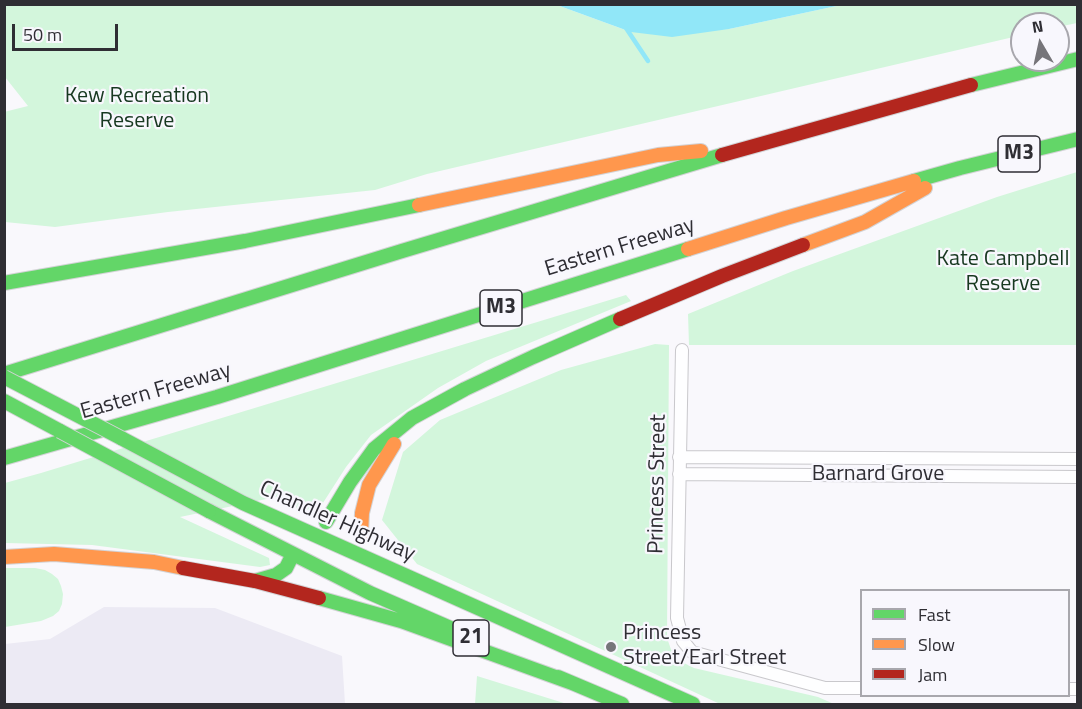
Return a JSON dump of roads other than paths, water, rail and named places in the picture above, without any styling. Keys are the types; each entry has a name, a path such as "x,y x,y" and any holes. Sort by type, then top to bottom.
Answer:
{"main road":[{"path":"4,375 402,251 750,147 997,78 1077,59"},
{"name":"Eastern Freeway","path":"4,458 217,397 786,218 960,168 1077,139"},
{"path":"4,283 245,241 658,155 750,147"},
{"path":"255,581 286,568 293,554 326,522 350,482 374,449 412,418 533,357 648,307 722,276 865,222 960,168"},
{"name":"Chandler Highway","path":"4,375 243,503 693,705"},
{"name":"Chandler Highway","path":"4,401 209,511 370,593 622,705"},
{"path":"368,559 361,534 362,513 369,485 391,447 409,428 440,403"},
{"path":"4,557 54,554 111,558 165,564 255,581 401,621 572,683"},
{"path":"661,691 671,705"}],"street":[{"name":"Princess Street","path":"682,350 677,618 682,641 692,651 825,688 860,688"},
{"name":"Barnard Grove","path":"679,457 1077,459"},
{"name":"Barnard Grove","path":"679,474 1077,477"}],"water":[{"path":"557,5 841,5 729,29 672,37 631,32"}],"waterway":[{"path":"626,28 648,61"}],"place":[{"name":"Princess Street/Earl Street","path":"611,647"}],"park label":[{"name":"Kew Recreation Reserve","path":"137,110"},
{"name":"Kate Campbell Reserve","path":"1003,272"}]}
